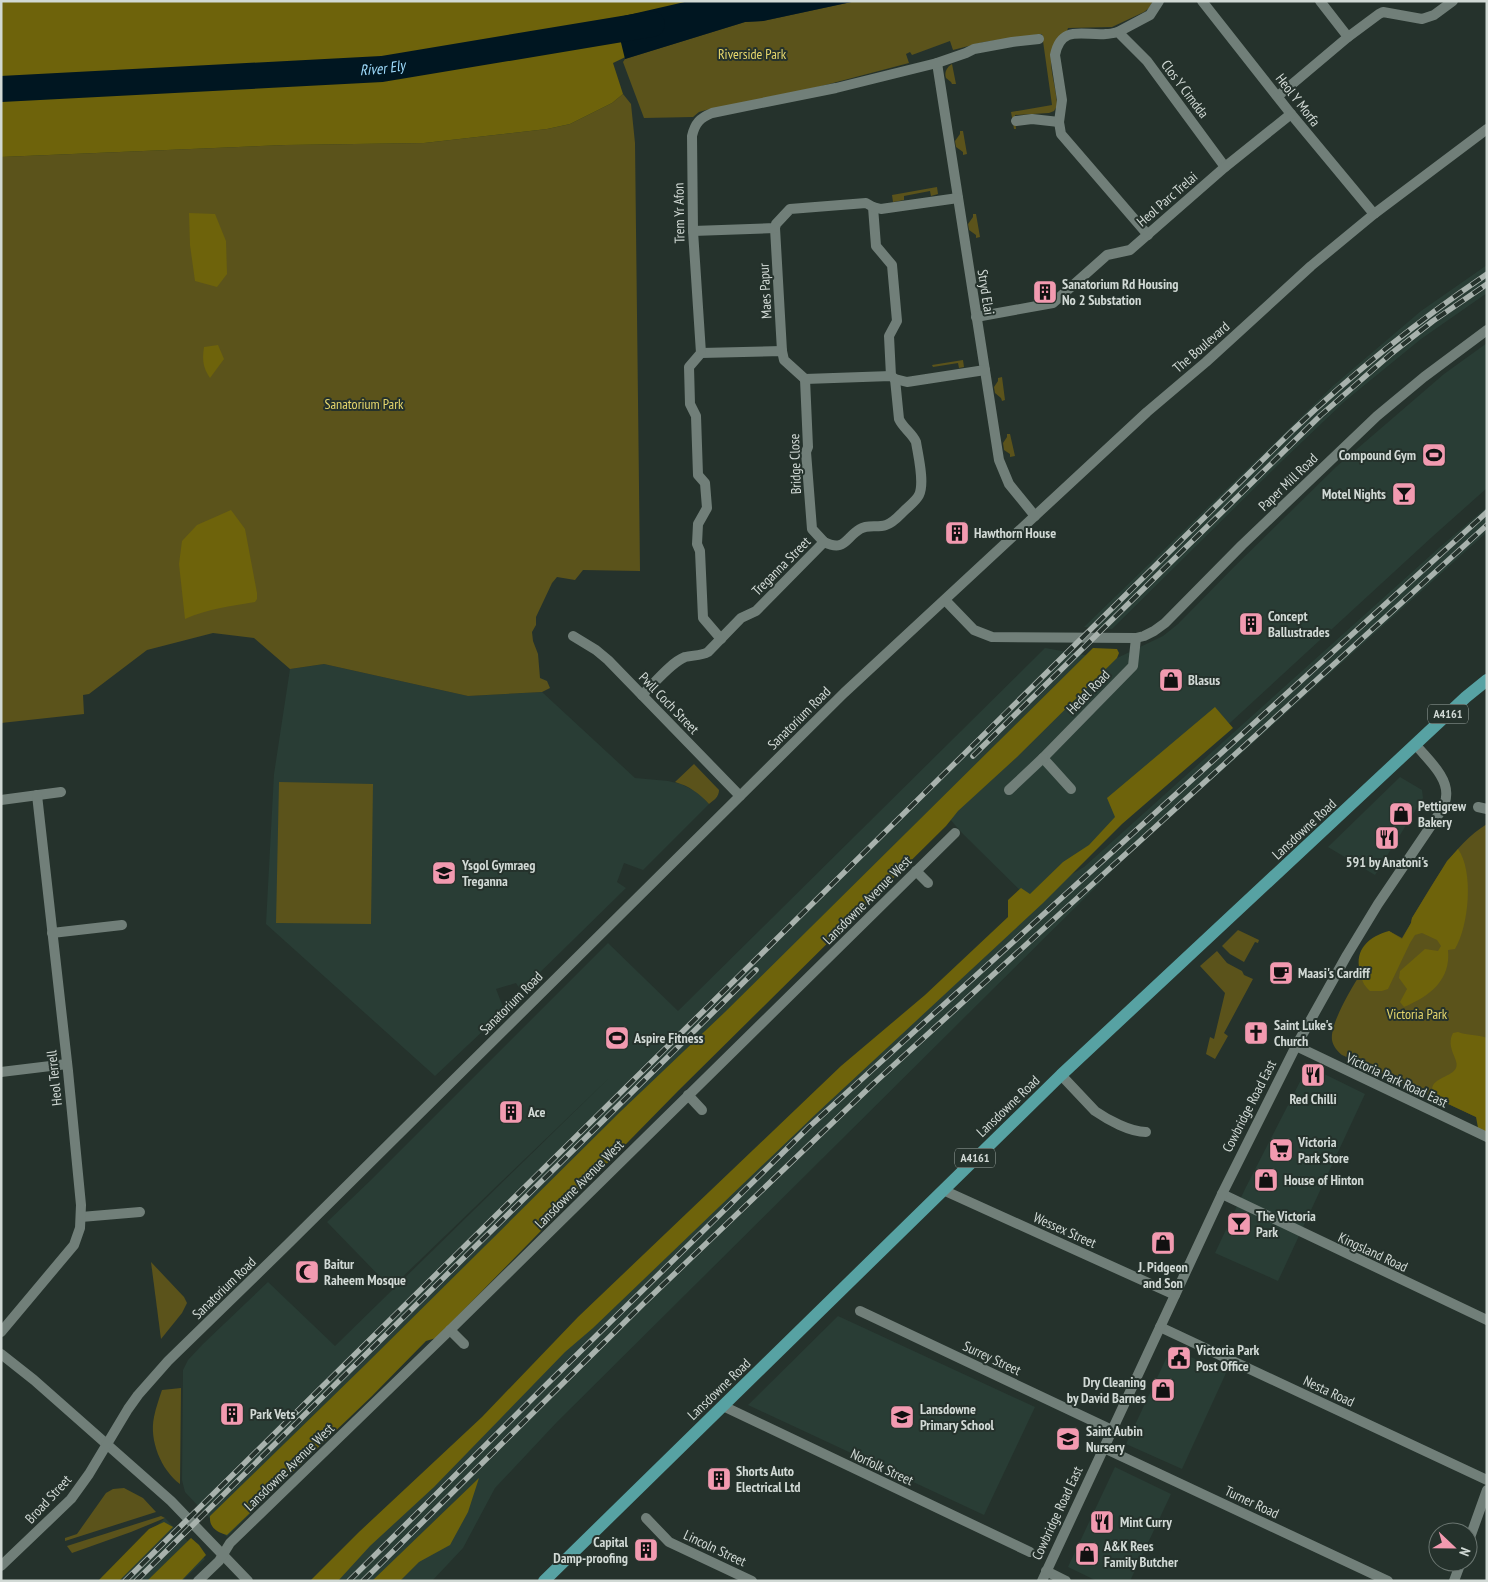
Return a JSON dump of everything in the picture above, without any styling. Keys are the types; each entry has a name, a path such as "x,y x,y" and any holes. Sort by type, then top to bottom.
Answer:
{"main road":[{"name":"A4161","path":"1416,745 1466,697 1485,685"},
{"name":"Lansdowne Road","path":"544,1581 1061,1075 1416,745"}],"street":[{"path":"1148,235 1061,134 1062,100 1055,55 1060,41 1065,36 1071,34 1118,32 1150,15 1159,1"},
{"name":"Heol Y Morfa","path":"1202,1 1291,114 1374,214"},
{"path":"1320,1 1348,37"},
{"path":"1278,96 1348,37 1383,12 1422,19 1428,18 1453,1"},
{"name":"Clos Y Cimdda","path":"1118,32 1147,61 1225,167"},
{"name":"Trem Yr Afon","path":"701,353 693,231 692,136 700,119 712,113 818,92 936,63 974,49 1039,39"},
{"name":"Stryd Elai","path":"936,63 999,460 1008,484 1035,516"},
{"name":"Heol Parc Trelai","path":"976,317 1053,303 1107,255 1130,250 1225,167 1291,114"},
{"path":"1016,121 1032,119 1060,122"},
{"name":"The Boulevard","path":"945,600 1147,412 1206,362 1311,266 1374,214 1487,129"},
{"path":"693,231 775,228 776,224 790,209 866,203 881,209 958,198"},
{"path":"873,207 876,246 892,265 897,321 889,336 893,378"},
{"name":"Maes Papur","path":"775,228 782,351"},
{"name":"Paper Mill Road","path":"1136,638 1154,631 1165,623 1242,544 1377,416 1424,377 1487,330"},
{"path":"720,639 703,618 700,551 697,544 698,524 707,508 705,483 698,475 696,416 690,404 689,367 701,353 782,351 784,360 805,379 893,378 907,382 985,370"},
{"name":"Treganna Street","path":"642,695 678,661 686,657 702,655 708,652 741,618 756,611 824,542 833,546 839,546 844,544 860,529 867,526 882,526 893,522 920,494 922,485 916,442 899,419 893,378"},
{"name":"Bridge Close","path":"805,379 808,447 806,452 812,529 824,542"},
{"path":"945,600 974,630 992,637 1136,638"},
{"name":"Sanatorium Road","path":"107,1444 138,1395 168,1361 844,693 945,600"},
{"name":"Pwll Coch Street","path":"573,636 596,650 740,796"},
{"name":"Hedel Road","path":"1009,790 1133,666 1136,638"},
{"name":"Cowbridge Road East","path":"1044,1576 1222,1194 1296,1046 1378,904 1443,808 1446,797 1445,786 1436,768 1416,745"},
{"path":"1043,758 1071,789"},
{"path":"1,800 61,792"},
{"name":"Heol Terrell","path":"1,1332 74,1245 80,1228 81,1217 67,1064 37,795"},
{"name":"Lansdowne Avenue West","path":"198,1581 219,1561 230,1543 450,1330 955,833"},
{"path":"916,871 928,883"},
{"path":"52,933 122,925"},
{"name":"Victoria Park Road East","path":"1296,1046 1487,1137"},
{"path":"1,1072 67,1064"},
{"path":"1061,1075 1095,1111 1136,1132 1146,1132"},
{"path":"688,1096 702,1110"},
{"name":"Wessex Street","path":"944,1190 1176,1294"},
{"name":"Kingsland Road","path":"1222,1194 1487,1320"},
{"path":"81,1217 140,1212"},
{"name":"Surrey Street","path":"860,1311 1112,1430"},
{"name":"Nesta Road","path":"1160,1327 1487,1480"},
{"path":"450,1330 464,1344"},
{"path":"1,1354 34,1380 171,1501 248,1581"},
{"name":"Norfolk Street","path":"723,1406 1030,1552"},
{"name":"Broad Street","path":"1,1566 80,1489 107,1444"},
{"name":"Turner Road","path":"1104,1448 1388,1581"},
{"path":"1476,1522 1487,1490"},
{"name":"Lincoln Street","path":"646,1518 669,1542 752,1581"},
{"path":"1044,1576 1066,1581"}],"shaded area":[{"path":"1,1 712,1 661,40 613,63 623,94 612,103 570,124 547,129 424,143 286,145 1,157"},
{"path":"189,213 215,214 226,241 227,274 217,287 195,281 190,245"},
{"path":"1487,265 1487,293 1421,339 1345,401 1112,629 1084,627 1334,385 1421,311"},
{"path":"1487,343 1487,488 1219,733 1033,897 1084,867 1487,507 1487,532 1122,861 557,1422 495,1488 463,1548 432,1581 318,1581 1029,899 949,818 227,1537 185,1492 182,1480 183,1370 188,1360 203,1344 268,1282 335,1346 609,1078 391,1288 327,1222 608,943 678,1011 1045,648 1113,660 1163,636 1178,624 1336,467 1444,374"},
{"path":"218,345 224,359 210,378 204,364 204,347"},
{"path":"231,510 245,529 257,599 255,602 210,610 185,619 179,564 182,541 197,525"},
{"path":"1093,648 1117,649 1119,653 1117,658 1017,757 958,811 946,826 678,1091 436,1338 426,1341 372,1396 227,1535 214,1529 210,1516 621,1111 725,1012"},
{"name":"Ysgol Gymraeg Treganna","path":"324,664 468,696 542,692 635,778 681,784 699,793 709,804 643,870 624,863 617,882 626,888 521,991 516,983 496,989 503,1007 502,1013 435,1076 266,924 274,774 290,669"},
{"path":"1215,707 1233,728 1122,824 1043,903 817,1113 593,1328 565,1352 434,1487 370,1546 338,1581 310,1581 359,1532 482,1417 578,1317 841,1066 925,995 1008,917 1008,900 1021,888 1030,894 1063,862 1089,845 1115,817 1107,798"},
{"path":"1400,777 1422,790 1423,798 1375,875 1328,847"},
{"path":"1458,849 1466,871 1468,899 1464,927 1455,949 1448,950 1448,961 1442,978 1437,986 1422,998 1404,1007 1400,1002 1407,989 1399,978 1400,971 1425,949 1438,951 1441,946 1437,940 1422,933 1415,935 1410,943 1388,989 1370,991 1363,982 1359,963 1359,956 1365,945 1376,936 1389,931 1402,939 1412,918 1447,861"},
{"path":"1458,1032 1487,1038 1487,1140 1479,1133 1476,1117 1438,1099 1433,1092 1434,1083 1453,1072 1456,1068 1456,1061 1451,1049 1451,1038 1453,1033"},
{"path":"1312,1068 1365,1094 1278,1281 1215,1253 1245,1189 1306,1070"},
{"name":"Lansdowne Primary School","path":"838,1316 1035,1407 984,1515 748,1405"},
{"path":"1171,1348 1226,1373 1182,1469 1126,1444"},
{"path":"1115,1467 1171,1494 1130,1581 1097,1581 1068,1567"},
{"path":"479,1478 468,1512 450,1545 419,1562 400,1581 372,1581"},
{"path":"165,1518 205,1559 182,1581 100,1581"},
{"path":"164,1522 173,1527 119,1581 98,1581 149,1529"},
{"path":"191,1538 206,1555 181,1581 147,1581"}],"green space":[{"name":"Riverside Park","path":"856,1 1153,1 1144,12 1112,27 1068,28 1058,38 1053,46 1051,55 1057,106 1054,111 1049,113 1015,115 1016,129 1014,129 1011,112 1052,105 1042,34 984,42 953,50 950,41 912,55 910,52 906,54 909,63 814,88 706,110 699,112 693,117 644,118 623,62 625,59 745,22 763,21"},
{"path":"952,64 956,84 952,84 945,76 946,70"},
{"name":"Sanatorium Park","path":"623,94 631,104 635,143 640,571 583,570 575,580 557,577 552,583 536,617 536,625 532,632 538,654 540,678 547,681 550,688 542,692 468,696 324,664 290,669 254,638 213,633 147,650 89,694 83,695 84,714 1,723 1,157 286,145 424,143 547,129 570,124 612,103"},
{"path":"960,131 963,131 967,154 963,155 963,152 956,147 955,141"},
{"path":"937,187 938,194 931,196 930,191 904,196 904,200 893,202 892,195"},
{"path":"973,214 976,214 980,237 976,238 976,235 969,230 968,224"},
{"path":"963,360 964,367 959,368 958,363 933,367 932,365"},
{"path":"1002,377 1005,400 1002,401 995,393 994,387 998,378"},
{"path":"1007,434 1010,434 1015,456 1010,457 1010,454 1004,450 1003,443"},
{"path":"694,764 719,790 717,796 709,804 694,790 675,782"},
{"path":"279,782 373,784 371,924 276,923"},
{"name":"Victoria Park","path":"1487,824 1487,1122 1342,1055 1332,1040 1333,1029 1345,1001 1389,931 1402,938 1444,866 1463,843"},
{"path":"1238,930 1259,940 1258,943 1255,942 1244,962 1230,954 1222,946"},
{"path":"1217,951 1227,963 1253,979 1224,1033 1228,1036 1215,1059 1206,1054 1210,1037 1214,1039 1225,993 1200,966"},
{"path":"151,1262 184,1297 187,1303 182,1313 161,1339"},
{"path":"181,1388 180,1484 162,1463 155,1445 153,1426 162,1390"},
{"path":"124,1488 143,1498 156,1512 65,1541 65,1538 77,1534 106,1493 113,1489"},
{"path":"161,1516 165,1518 72,1553 67,1546"}],"water":[{"path":"689,1 856,1 763,21 745,22 625,59 615,18"}],"waterway":[{"name":"River Ely","path":"1,89 382,69 652,24"}],"railway":[{"path":"125,1581 1292,431 1386,348 1435,310 1487,274"},
{"path":"973,756 1321,415 1392,353 1433,321 1487,284"},
{"path":"349,1581 809,1127 1487,512"},
{"path":"363,1581 644,1303 872,1085 1487,525"},
{"path":"136,1581 756,970"}],"place":[{"name":"Sanatorium Rd Housing No 2 Substation","path":"1045,292"},
{"name":"Compound Gym","path":"1434,455"},
{"name":"Motel Nights","path":"1404,494"},
{"name":"Hawthorn House","path":"957,533"},
{"name":"Concept Ballustrades","path":"1251,624"},
{"name":"Blasus","path":"1171,680"},
{"name":"Pettigrew Bakery","path":"1401,814"},
{"name":"591 by Anatoni's","path":"1387,838"},
{"name":"Ysgol Gymraeg Treganna","path":"444,873"},
{"name":"Maasi's Cardiff","path":"1281,973"},
{"name":"Saint Luke's Church","path":"1256,1033"},
{"name":"Aspire Fitness","path":"617,1038"},
{"name":"Red Chilli","path":"1313,1075"},
{"name":"Ace","path":"511,1112"},
{"name":"Victoria Park Store","path":"1281,1150"},
{"name":"House of Hinton","path":"1266,1180"},
{"name":"The Victoria Park","path":"1239,1224"},
{"name":"J. Pidgeon and Son","path":"1163,1243"},
{"name":"Baitur Raheem Mosque","path":"307,1272"},
{"name":"Victoria Park Post Office","path":"1179,1358"},
{"name":"Dry Cleaning by David Barnes","path":"1163,1390"},
{"name":"Park Vets","path":"232,1414"},
{"name":"Lansdowne Primary School","path":"902,1417"},
{"name":"Saint Aubin Nursery","path":"1068,1439"},
{"name":"Shorts Auto Electrical Ltd","path":"719,1479"},
{"name":"Mint Curry","path":"1102,1522"},
{"name":"Capital Damp-proofing","path":"646,1550"},
{"name":"A&K Rees Family Butcher","path":"1087,1554"}]}
